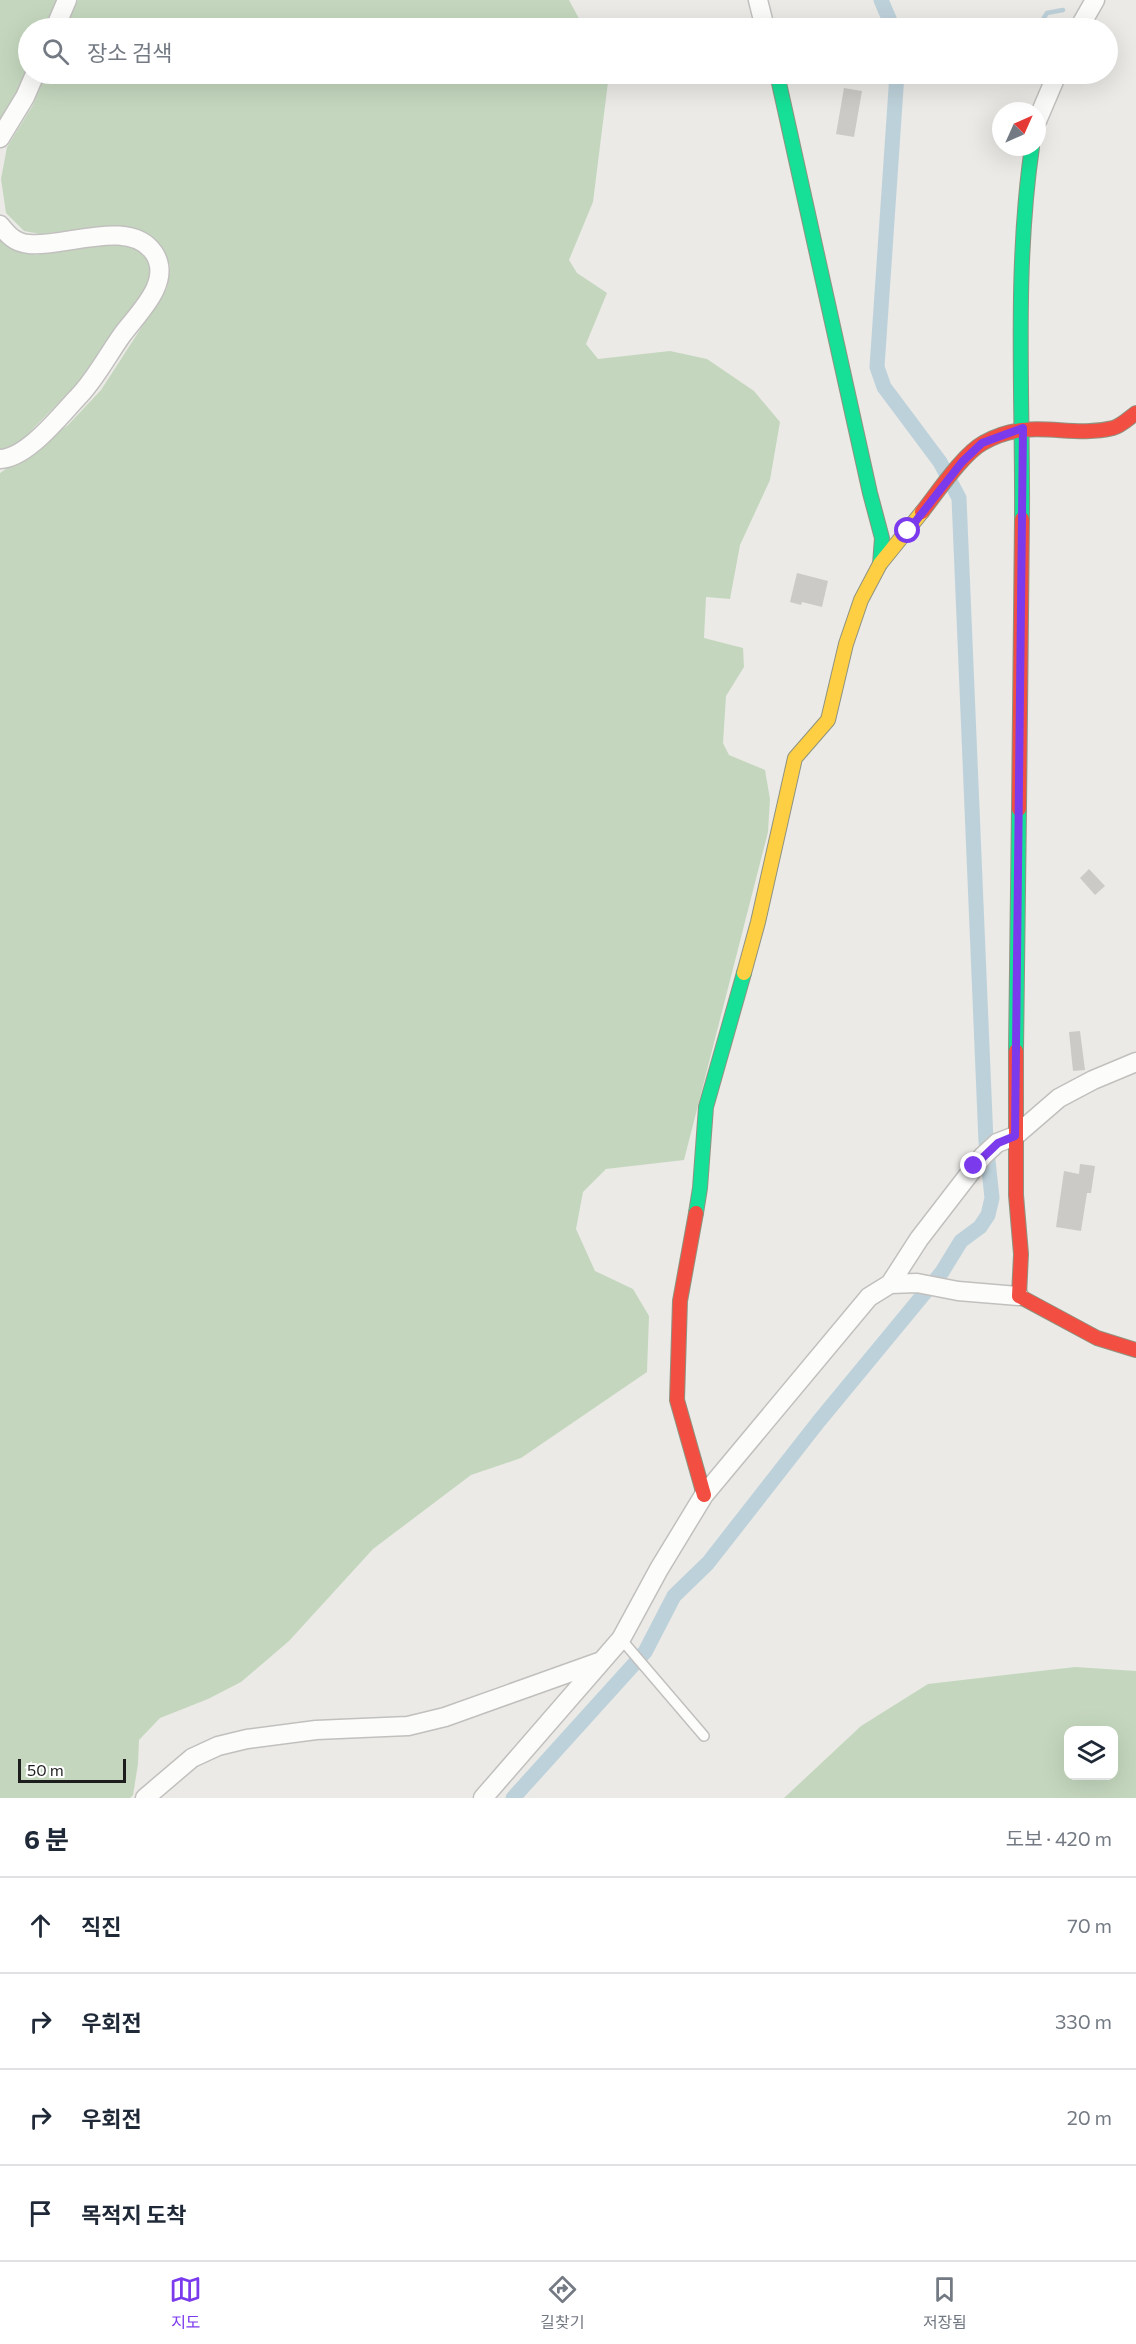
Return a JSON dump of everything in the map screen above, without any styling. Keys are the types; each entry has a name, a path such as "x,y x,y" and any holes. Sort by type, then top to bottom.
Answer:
{"street":[{"path":"59,18 67,0"},
{"path":"758,0 762,18"},
{"path":"1085,18 1095,0"},
{"path":"0,138 31,84"},
{"path":"779,84 882,538 880,564"},
{"path":"1045,102 1054,84"},
{"path":"1019,1296 1021,1254 1016,1195 1015,1136 1023,428 1020,248 1030,156"},
{"path":"0,225 10,238 28,244 126,236 142,241 153,252 161,266 157,286 149,301 84,391 30,446 6,459 0,459"},
{"path":"704,1496 677,1400 680,1301 700,1188 706,1107 758,922 795,758 828,720 846,644 861,600 880,564 962,462 982,443 1023,428 1085,430 1115,428 1136,413"},
{"path":"145,1798 192,1758 218,1746 247,1739 316,1730 408,1726 445,1717 601,1662 626,1646 659,1569 704,1496 869,1297 890,1284 908,1254 983,1156 998,1143 1015,1136 1059,1098 1093,1080 1136,1062"},
{"path":"890,1284 917,1283 1019,1296 1097,1338 1136,1350"},
{"path":"483,1798 601,1662"}],"lane":[{"path":"626,1646 704,1737"}],"green space":[{"path":"0,0 59,0 51,18 18,18 18,84 23,84 0,121"},
{"path":"78,0 569,0 579,18 70,18"},
{"path":"42,84 608,84 593,202 569,260 577,273 607,293 586,344 598,359 670,351 707,359 754,391 780,422 770,480 740,545 730,599 706,597 704,638 743,648 744,667 726,696 723,743 729,755 765,770 770,799 768,832 684,1160 606,1169 583,1192 576,1229 595,1271 633,1289 649,1316 647,1372 521,1458 471,1475 373,1549 289,1641 241,1682 208,1699 160,1718 139,1740 138,1764 133,1795 130,1798 0,1798 0,473 68,425 101,390 167,288 170,265 153,240 127,228 90,228 40,234 24,231 6,213 1,179 7,147 33,105"},
{"path":"0,239 19,250 36,255 69,247 129,242 149,258 151,275 146,294 81,380 16,446 0,451"},
{"path":"1075,1667 1136,1671 1136,1798 784,1798 861,1726 928,1684"}],"building":[{"path":"844,88 862,91 854,137 836,134"},
{"path":"797,573 828,581 822,607 802,602 801,605 790,602"},
{"path":"1089,869 1105,886 1095,895 1080,878"},
{"path":"1080,1031 1085,1070 1073,1071 1069,1032"},
{"path":"1080,1164 1095,1166 1091,1193 1087,1193 1081,1231 1056,1227 1064,1171 1079,1174"}],"waterway":[{"path":"881,0 889,18"},
{"path":"1044,18 1047,13 1063,10"},
{"path":"513,1798 645,1652 674,1596 708,1563 819,1421 942,1272 961,1241 980,1227 988,1215 992,1198 986,1142 959,498 940,462 884,387 877,367 896,84"}],"traffic: fast":[{"path":"779,84 882,538 880,564"},
{"path":"1022,519 1021,286 1026,194 1031,156"},
{"path":"1016,1051 1019,809"},
{"path":"696,1213 706,1107 744,973"}],"traffic: slow":[{"path":"744,973 758,922 795,758 828,720 846,644 861,600 880,564 922,512"}],"traffic: jam":[{"path":"922,512 951,474 975,448 1000,435 1032,429 1096,431 1116,427 1136,413"},
{"path":"1019,809 1022,519"},
{"path":"1016,1051 1016,1195 1021,1254 1019,1296 1097,1338 1136,1350"},
{"path":"696,1213 680,1301 677,1400 704,1495"}],"route":[{"path":"908,531 962,462 982,443 1023,428 1015,1136 998,1143 974,1166"}]}
